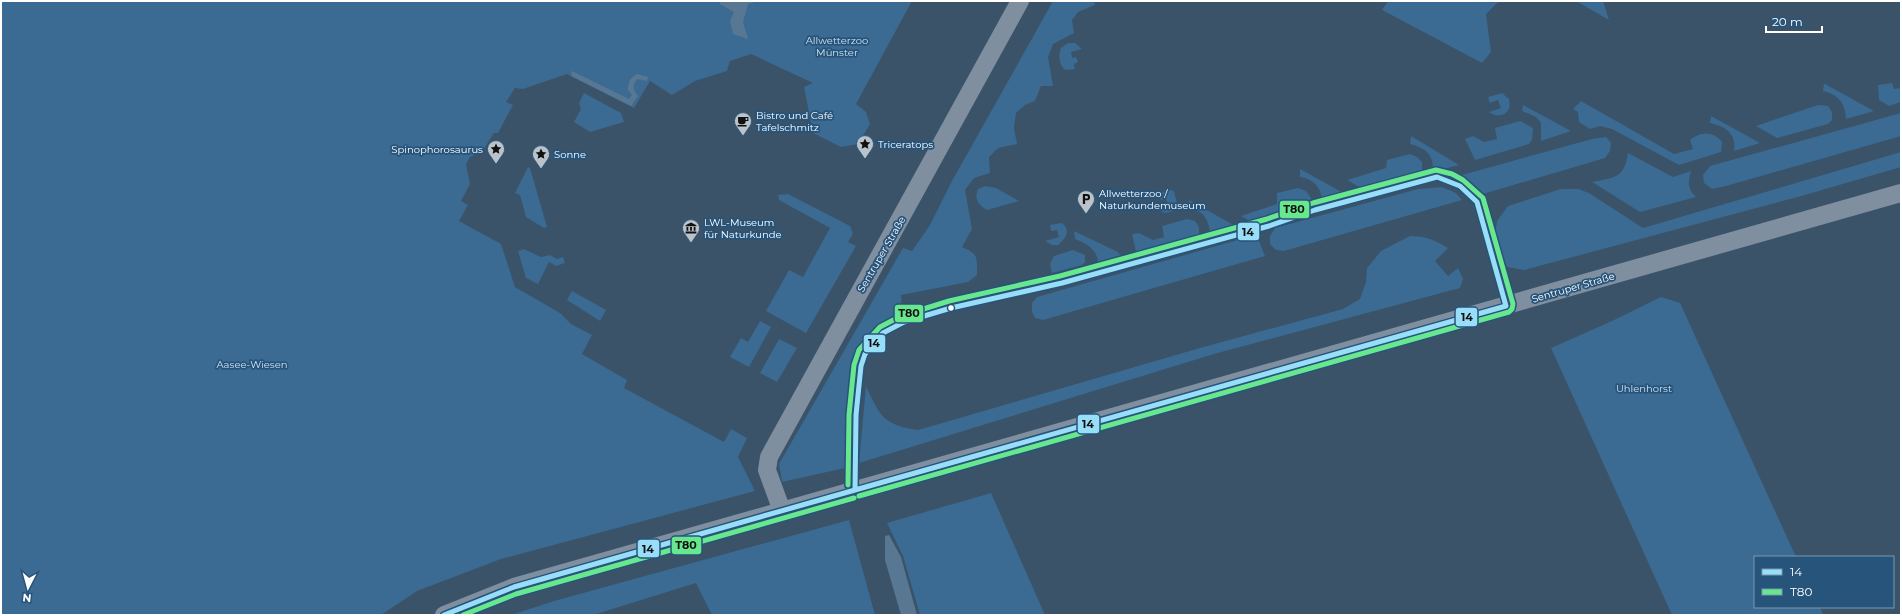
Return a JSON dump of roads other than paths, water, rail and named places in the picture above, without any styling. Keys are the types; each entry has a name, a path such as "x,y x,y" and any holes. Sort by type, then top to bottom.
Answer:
{"street":[{"name":"Sentruper Straße","path":"782,511 767,470 769,457 1020,1"},
{"name":"Sentruper Straße","path":"444,615 514,587 1901,193"}],"place":[{"name":"Bistro und Café Tafelschmitz","path":"743,136"},
{"name":"Triceratops","path":"865,159"},
{"name":"Spinophorosaurus","path":"496,164"},
{"name":"Sonne","path":"541,169"},
{"name":"Allwetterzoo / Naturkundemuseum","path":"1086,214"},
{"name":"LWL-Museum für Naturkunde","path":"691,243"}],"park label":[{"name":"Allwetterzoo Münster","path":"837,46"},
{"name":"Aasee-Wiesen","path":"252,364"},
{"name":"Uhlenhorst","path":"1644,388"}]}
